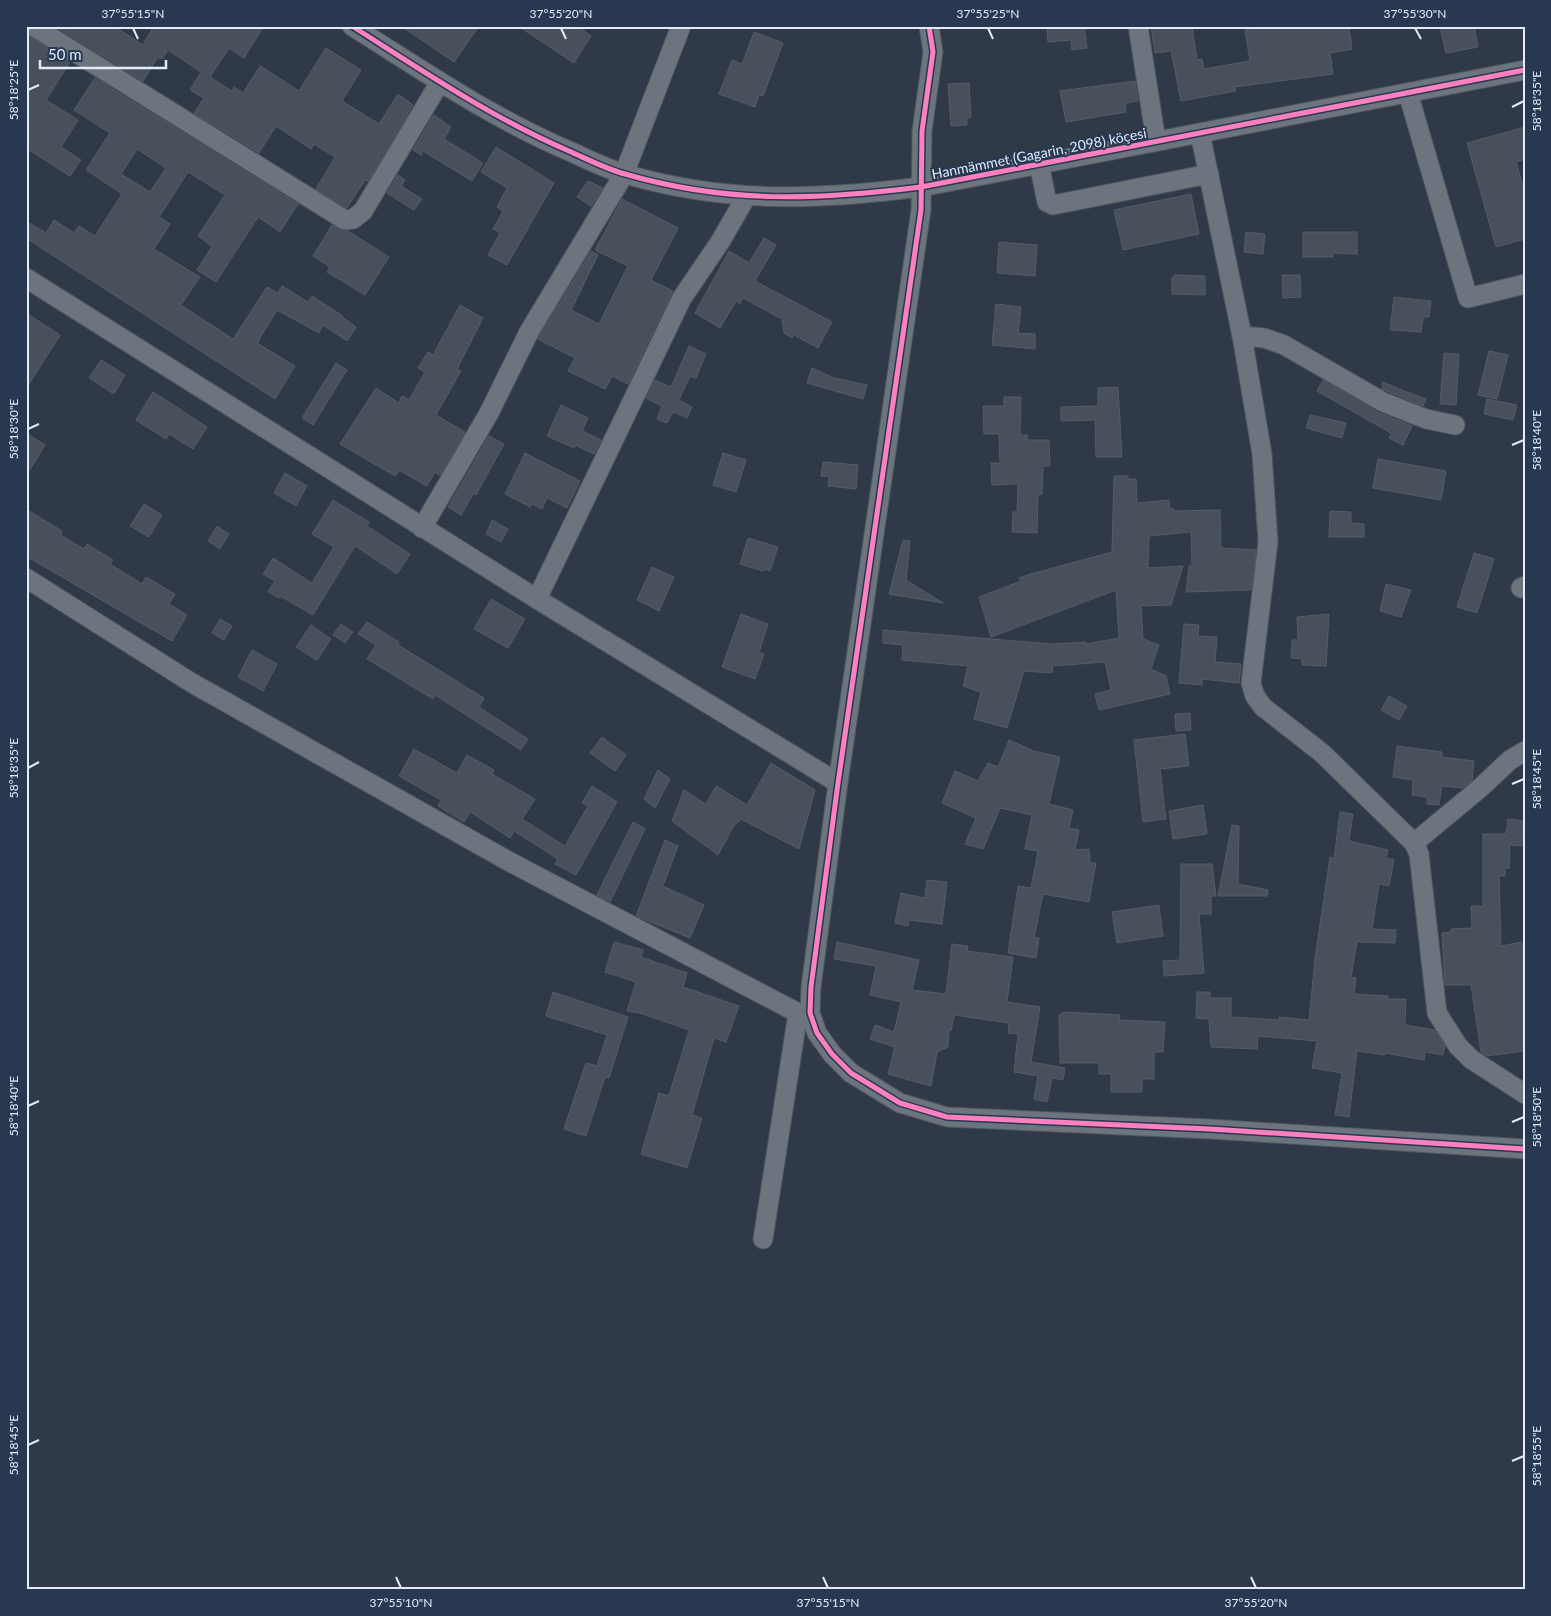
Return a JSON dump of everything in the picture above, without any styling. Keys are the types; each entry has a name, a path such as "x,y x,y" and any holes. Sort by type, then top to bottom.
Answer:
{"street":[{"path":"34,26 345,220 353,219 363,210 440,82"},
{"name":"Hanmämmet (Gagarin, 2098) köçesi","path":"352,26 487,112 539,138 624,174 746,197 814,198 922,187 1525,70"},
{"path":"422,528 489,413 529,332 624,174 681,26"},
{"path":"929,26 933,52 922,131 921,210 838,782 811,987 810,1013 816,1033 832,1054 851,1073 875,1090 900,1103 947,1116 1210,1129 1525,1149"},
{"path":"1138,26 1156,141"},
{"path":"1408,93 1468,298 1525,284"},
{"path":"1200,133 1242,336 1262,454 1268,542 1252,684 1255,696 1263,707 1322,752 1414,843 1419,854 1437,1013 1458,1046 1472,1059 1525,1094"},
{"path":"1039,164 1047,202 1053,205 1208,174"},
{"path":"537,599 682,298 720,242 746,197"},
{"path":"26,278 422,528 838,782"},
{"path":"1242,336 1264,338 1284,345 1383,402 1426,419 1455,425"},
{"path":"26,578 192,683 510,862 798,1013 763,1239"},
{"path":"1414,843 1479,790 1510,760 1525,751"}],"building":[{"path":"55,26 114,26 143,45 154,26 264,26 244,58 229,48 210,77 232,91 234,87 243,93 260,66 299,91 326,48 361,70 342,101 379,124 398,94 413,105 368,181 365,180 347,208 316,189 335,157 314,144 311,149 276,126 259,153 194,113 204,98 190,90 201,72 168,50 162,59 158,57 143,81"},
{"path":"401,26 479,26 454,62"},
{"path":"518,26 577,26 591,36 574,63"},
{"path":"1047,26 1084,26 1087,48 1072,50 1071,40 1048,42"},
{"path":"1151,26 1192,26 1197,60 1202,59 1204,69 1250,61 1245,30 1270,26 1349,26 1352,49 1330,53 1333,74 1235,87 1236,91 1181,101 1171,51 1155,53"},
{"path":"1440,26 1474,26 1478,47 1446,53"},
{"path":"754,32 783,43 763,96 759,95 755,107 719,94 732,60 742,64"},
{"path":"26,35 70,62 46,100 78,120 61,147 81,160 70,176 26,148"},
{"path":"95,78 298,204 280,232 258,217 216,282 197,270 212,246 198,236 225,195 188,172 159,217 170,224 154,249 200,277 181,305 233,339 267,287 278,293 282,286 308,302 312,296 343,316 356,327 347,341 323,325 319,333 277,310 257,343 295,366 275,399 26,238 26,221 46,233 54,220 74,233 79,226 95,236 122,194 86,170 110,133 74,110","holes":["137,149 166,168 150,192 121,174"]},
{"path":"1135,81 1138,101 1125,103 1126,112 1066,122 1060,91"},
{"path":"969,83 971,117 967,118 967,125 951,126 948,84"},
{"path":"434,115 451,127 444,139 483,163 472,181 423,151 421,155 413,150"},
{"path":"1525,127 1525,159 1516,162 1525,193 1525,239 1496,247 1467,143"},
{"path":"496,147 554,183 507,265 488,255 500,233 493,229 503,211 497,207 507,188 481,172"},
{"path":"398,175 405,180 401,186 422,199 414,210 387,193"},
{"path":"588,181 603,188 591,206 577,197"},
{"path":"1191,194 1199,234 1123,250 1114,210"},
{"path":"622,199 678,228 651,280 673,291 628,384 612,376 605,389 568,371 575,358 538,339 591,251 598,255 571,310 599,324 628,266 595,250"},
{"path":"332,225 348,231 389,257 365,295 327,272 330,267 313,256"},
{"path":"1246,232 1265,234 1263,254 1244,252"},
{"path":"1303,232 1357,232 1357,254 1333,253 1333,257 1303,257"},
{"path":"764,238 776,245 755,281 832,322 818,348 794,335 792,338 784,333 782,319 743,298 740,304 736,301 720,328 695,313 729,251 749,263"},
{"path":"999,242 1037,245 1035,276 997,273"},
{"path":"1175,275 1205,276 1205,295 1172,294 1172,278"},
{"path":"1282,275 1300,275 1301,297 1283,298"},
{"path":"1394,297 1431,301 1429,317 1423,317 1421,332 1390,330"},
{"path":"996,304 1021,307 1018,333 1035,334 1035,349 992,345"},
{"path":"460,305 483,318 457,369 461,371 436,415 465,432 440,475 435,472 427,486 399,470 395,476 340,444 376,388 399,403 402,396 409,400 425,372 418,368 428,352 433,355"},
{"path":"26,313 60,335 26,389"},
{"path":"689,346 706,354 696,378 690,376 679,400 692,407 687,418 673,412 667,423 657,419 662,406 646,398 655,380 671,387"},
{"path":"1489,351 1508,355 1497,399 1478,395"},
{"path":"1444,353 1459,354 1456,405 1440,404"},
{"path":"101,360 125,375 114,394 89,378"},
{"path":"336,363 347,370 313,425 302,418"},
{"path":"812,368 834,378 867,385 863,399 807,383"},
{"path":"1323,380 1377,412 1412,426 1403,445 1389,438 1391,433 1317,391"},
{"path":"1383,382 1426,399 1423,406 1382,389"},
{"path":"1118,387 1122,457 1096,457 1095,420 1061,421 1061,407 1098,406 1098,388"},
{"path":"153,392 207,427 193,449 169,434 166,439 136,420"},
{"path":"1004,397 1021,397 1020,435 1027,435 1027,440 1049,440 1050,466 1043,466 1042,495 1038,494 1037,533 1012,532 1013,512 1017,512 1018,484 992,485 991,463 1000,463 999,434 984,434 983,406 1004,406"},
{"path":"1487,399 1517,405 1513,420 1484,414"},
{"path":"561,405 588,418 582,431 601,440 594,454 575,445 574,448 547,436"},
{"path":"1310,415 1346,423 1342,438 1306,428"},
{"path":"26,433 45,445 26,476"},
{"path":"489,436 504,444 476,495 473,494 461,515 448,507"},
{"path":"525,453 580,481 567,508 547,498 542,509 532,504 530,507 505,494"},
{"path":"723,453 746,460 736,492 713,485"},
{"path":"1378,459 1446,471 1441,500 1373,488"},
{"path":"823,462 858,465 856,489 828,486 829,477 821,476"},
{"path":"285,473 307,486 296,506 274,493"},
{"path":"1114,476 1128,476 1128,479 1136,479 1137,503 1169,500 1170,509 1174,509 1174,511 1220,510 1221,548 1256,550 1251,590 1186,592 1189,566 1192,565 1191,532 1149,536 1148,568 1183,566 1171,605 1141,606 1143,639 1159,645 1151,669 1166,676 1170,694 1099,710 1095,694 1111,690 1105,662 1053,666 1052,673 1024,671 1007,728 974,719 981,692 963,686 968,666 902,660 903,645 883,643 883,630 1052,644 1086,642 1086,644 1119,638 1116,590 991,637 979,597 1021,581 1019,578 1112,552"},
{"path":"333,500 369,522 367,526 410,554 397,574 355,546 313,615 280,596 279,598 268,592 275,581 263,574 273,558 312,583 334,547 312,534"},
{"path":"144,504 162,515 149,537 130,526"},
{"path":"26,509 62,531 61,535 84,549 87,544 113,560 110,564 142,584 146,577 175,594 169,604 187,615 172,641 26,556"},
{"path":"1330,511 1351,512 1351,523 1364,524 1364,537 1329,537"},
{"path":"492,520 508,529 501,542 486,534"},
{"path":"217,526 229,534 220,549 208,541"},
{"path":"748,538 778,547 770,571 764,569 763,571 740,564"},
{"path":"903,540 910,541 906,580 943,603 889,594"},
{"path":"1474,553 1494,559 1477,613 1457,607"},
{"path":"652,567 674,577 659,611 637,600"},
{"path":"1386,584 1411,590 1401,617 1380,611"},
{"path":"491,599 525,619 508,648 474,629"},
{"path":"741,614 768,624 759,652 764,654 755,679 722,667"},
{"path":"1329,614 1326,666 1302,665 1302,659 1291,658 1292,640 1298,640 1297,617"},
{"path":"220,619 232,626 224,640 212,633"},
{"path":"367,622 399,642 398,645 484,698 479,707 528,739 521,750 435,695 433,699 367,659 376,645 358,634"},
{"path":"341,624 353,632 345,643 333,635"},
{"path":"1184,624 1199,625 1198,636 1217,637 1215,662 1241,664 1239,683 1202,679 1202,685 1179,683"},
{"path":"311,625 331,639 317,660 296,647"},
{"path":"252,650 277,664 263,691 238,677"},
{"path":"1389,696 1407,706 1399,720 1381,710"},
{"path":"1190,713 1191,730 1176,731 1175,714"},
{"path":"1185,734 1189,766 1160,769 1166,819 1143,822 1134,740"},
{"path":"602,737 626,755 615,771 590,753"},
{"path":"1009,740 1034,751 1060,757 1049,804 1073,810 1069,828 1079,830 1075,850 1089,849 1090,863 1096,863 1089,902 1043,894 1034,938 1039,938 1036,958 1008,953 1018,886 1031,888 1038,851 1025,849 1032,815 1000,808 983,849 965,844 976,818 942,803 955,771 978,781 988,763 998,767"},
{"path":"1397,746 1442,752 1441,757 1474,761 1472,781 1462,788 1442,786 1439,805 1427,804 1427,797 1412,795 1413,780 1393,777"},
{"path":"414,749 457,773 467,755 494,770 492,774 535,799 522,819 565,846 588,806 582,803 592,786 617,802 576,875 555,864 558,859 514,831 510,838 470,812 464,822 438,806 441,800 399,776"},
{"path":"771,763 815,790 799,849 741,819 733,827 718,855 672,821 684,790 706,804 716,786 747,805"},
{"path":"658,770 670,779 655,808 644,799"},
{"path":"1203,805 1207,834 1173,839 1169,811"},
{"path":"1340,812 1353,814 1349,841 1388,850 1386,858 1394,860 1389,886 1379,884 1372,929 1396,930 1395,943 1357,942 1351,977 1356,978 1354,994 1388,996 1387,999 1406,999 1405,1025 1435,1030 1445,1046 1443,1055 1425,1052 1424,1060 1385,1053 1385,1055 1357,1051 1349,1117 1335,1115 1342,1073 1312,1068 1317,1041 1258,1036 1257,1049 1211,1047 1209,1019 1196,1018 1197,992 1210,992 1210,998 1231,998 1231,1017 1279,1020 1279,1017 1309,1020 1315,959 1330,857 1334,859"},
{"path":"1508,819 1523,821 1522,846 1510,845 1509,868 1505,868 1505,876 1499,876 1501,946 1522,942 1525,961 1525,1051 1486,1056 1481,1052 1471,985 1445,985 1442,933 1451,932 1451,929 1472,928 1471,906 1483,906 1483,834 1506,834"},
{"path":"633,822 645,829 610,902 597,895"},
{"path":"1232,825 1239,826 1238,884 1268,890 1267,896 1218,896"},
{"path":"665,840 678,846 663,886 704,905 690,938 636,916"},
{"path":"1181,864 1212,864 1216,896 1211,896 1211,914 1199,914 1204,973 1164,976 1163,961 1180,960"},
{"path":"927,880 947,882 942,924 909,920 908,926 895,923 901,893 925,898"},
{"path":"1159,905 1163,936 1117,943 1112,912"},
{"path":"614,942 643,950 641,957 687,973 683,987 739,1006 726,1042 714,1038 692,1115 702,1118 687,1168 641,1154 659,1093 669,1096 689,1030 640,1013 627,1011 636,982 605,972"},
{"path":"837,942 919,960 912,990 946,994 952,944 968,946 967,951 1013,957 1007,1002 1040,1007 1031,1062 1065,1068 1063,1080 1052,1078 1047,1102 1034,1099 1038,1076 1014,1072 1018,1034 1008,1033 1009,1023 954,1015 951,1031 949,1030 948,1047 937,1052 931,1086 888,1074 895,1047 870,1039 875,1025 894,1032 901,1002 870,995 876,966 834,959"},
{"path":"553,992 628,1017 609,1078 605,1077 586,1136 564,1129 586,1063 597,1066 607,1035 546,1016"},
{"path":"1065,1012 1120,1015 1119,1020 1165,1022 1163,1052 1154,1052 1154,1079 1142,1079 1142,1092 1111,1092 1111,1074 1099,1074 1099,1063 1060,1063 1059,1015"}],"cycle path":[{"path":"352,26 485,109 540,138 604,167 663,184 700,191 773,197 845,195 921,187 1525,70"},
{"path":"929,26 933,52 922,131 921,210 838,783 811,987 810,1013 817,1033 832,1054 851,1073 900,1103 947,1117 1210,1129 1525,1149"}]}
